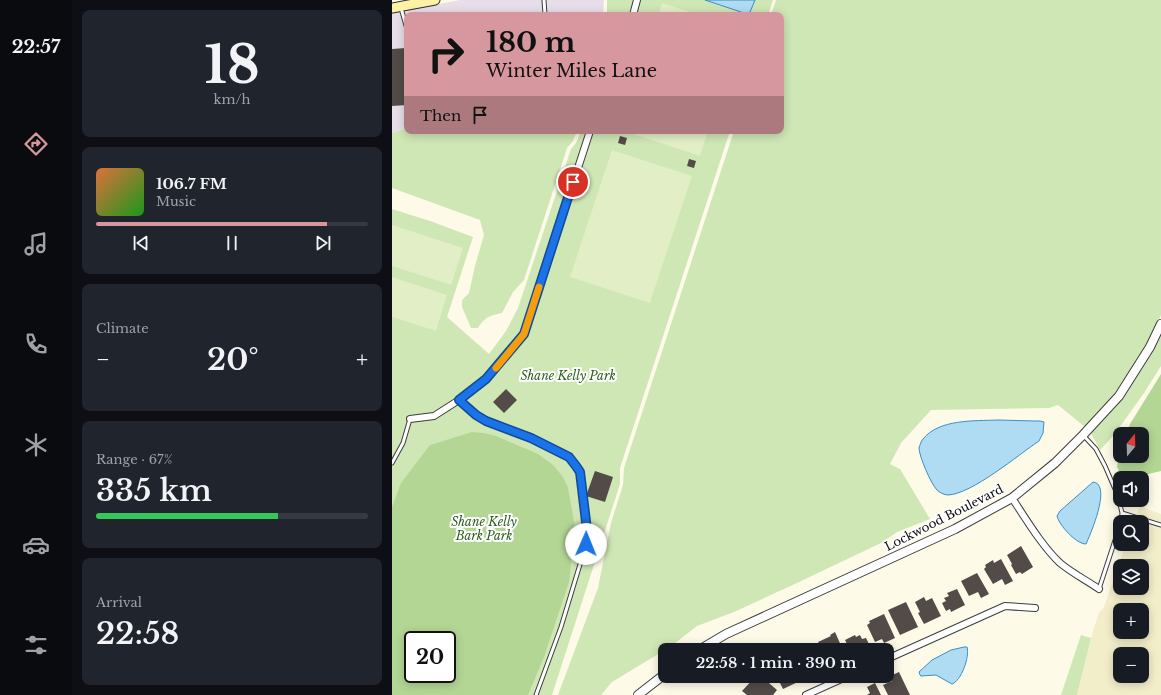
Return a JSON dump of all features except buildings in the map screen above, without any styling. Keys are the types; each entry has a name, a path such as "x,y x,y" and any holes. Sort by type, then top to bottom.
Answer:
{"main road":[{"path":"396,7 435,0"}],"street":[{"path":"634,12 636,0"},
{"path":"410,419 434,416 459,400 486,379 524,334 589,134"},
{"name":"Lockwood Boulevard","path":"711,643 726,634 954,529 1012,498 1055,463 1083,435 1118,396 1150,347 1161,324"},
{"path":"1012,498 1048,550 1075,574 1099,589"},
{"path":"894,656 1005,606 1035,608"},
{"path":"638,695 658,679"},
{"path":"806,695 833,683"}],"lane":[{"path":"544,0 545,12"},
{"path":"396,7 404,23"},
{"path":"459,400 476,415 486,421 531,438 569,457 580,472 588,538 561,627 536,695"},
{"path":"392,463 403,443 410,419"},
{"path":"1083,435 1096,449 1105,466 1118,496 1122,513 1161,525"},
{"path":"1099,589 1113,546"}],"shaded area":[{"path":"460,0 604,0 603,12 404,12 404,129 392,133 392,13"},
{"path":"1140,507 1161,514 1161,695 1077,695 1099,612 1103,609 1113,581 1113,595 1149,595 1149,559 1121,559 1124,551 1149,551 1149,515 1137,515"}],"green space":[{"path":"607,0 773,0 769,12 607,12"},
{"path":"776,0 1161,0 1161,315 1147,345 1115,393 1085,427 1058,405 1049,408 931,410 901,443 890,464 900,469 930,519 897,532 883,542 734,612 697,626 675,643 658,643 658,654 612,682 601,695 558,695 598,588 611,523 623,485 624,468 733,134 784,134 784,12 772,12"},
{"path":"662,3 690,12 659,12"},
{"path":"404,129 404,134 576,134 573,141 567,148 524,280 513,292 502,313 494,315 483,321 478,328 471,328 462,307 462,300 469,293 484,235 480,220 392,188 392,133"},
{"name":"Shane Kelly Park","path":"580,134 729,134 620,468 620,484 552,695 392,695 392,209 473,237 447,317 489,354 506,331 518,308 571,149 576,143"},
{"path":"633,134 707,134 700,156"},
{"path":"612,150 692,176 650,303 570,277"},
{"path":"392,225 463,248 451,285 392,266"},
{"path":"392,277 447,295 436,331 392,317"},
{"path":"1161,334 1161,366 1120,427 1113,427 1113,436 1100,450 1091,433 1122,398 1154,349"},
{"path":"1161,374 1161,471 1149,474 1149,471 1119,471 1117,467 1118,463 1149,463 1149,427 1129,427"},
{"name":"Shane Kelly Bark Park","path":"472,432 496,436 538,454 553,465 563,477 568,488 575,527 569,582 544,657 528,695 392,695 392,507 401,483 430,445"},
{"path":"1081,635 1091,638 1077,695 1061,695"}],"water":[{"path":"705,0 755,0 750,12 741,12"},
{"path":"998,420 1044,422 1043,433 1039,441 982,481 958,493 948,495 938,491 929,476 921,457 919,448 923,439 930,432 947,424 968,421"},
{"path":"1093,482 1098,485 1101,491 1100,500 1092,530 1086,544 1073,538 1058,520 1057,516 1060,511"},
{"path":"967,647 968,651 966,662 959,678 952,684 936,675 920,675 919,672 932,660 951,650"}],"slow traffic":[{"path":"496,368 524,334 539,287"}],"route":[{"path":"573,182 524,334 486,379 459,400 476,415 486,421 531,438 569,457 580,472 582,482 588,538 586,544"}]}
